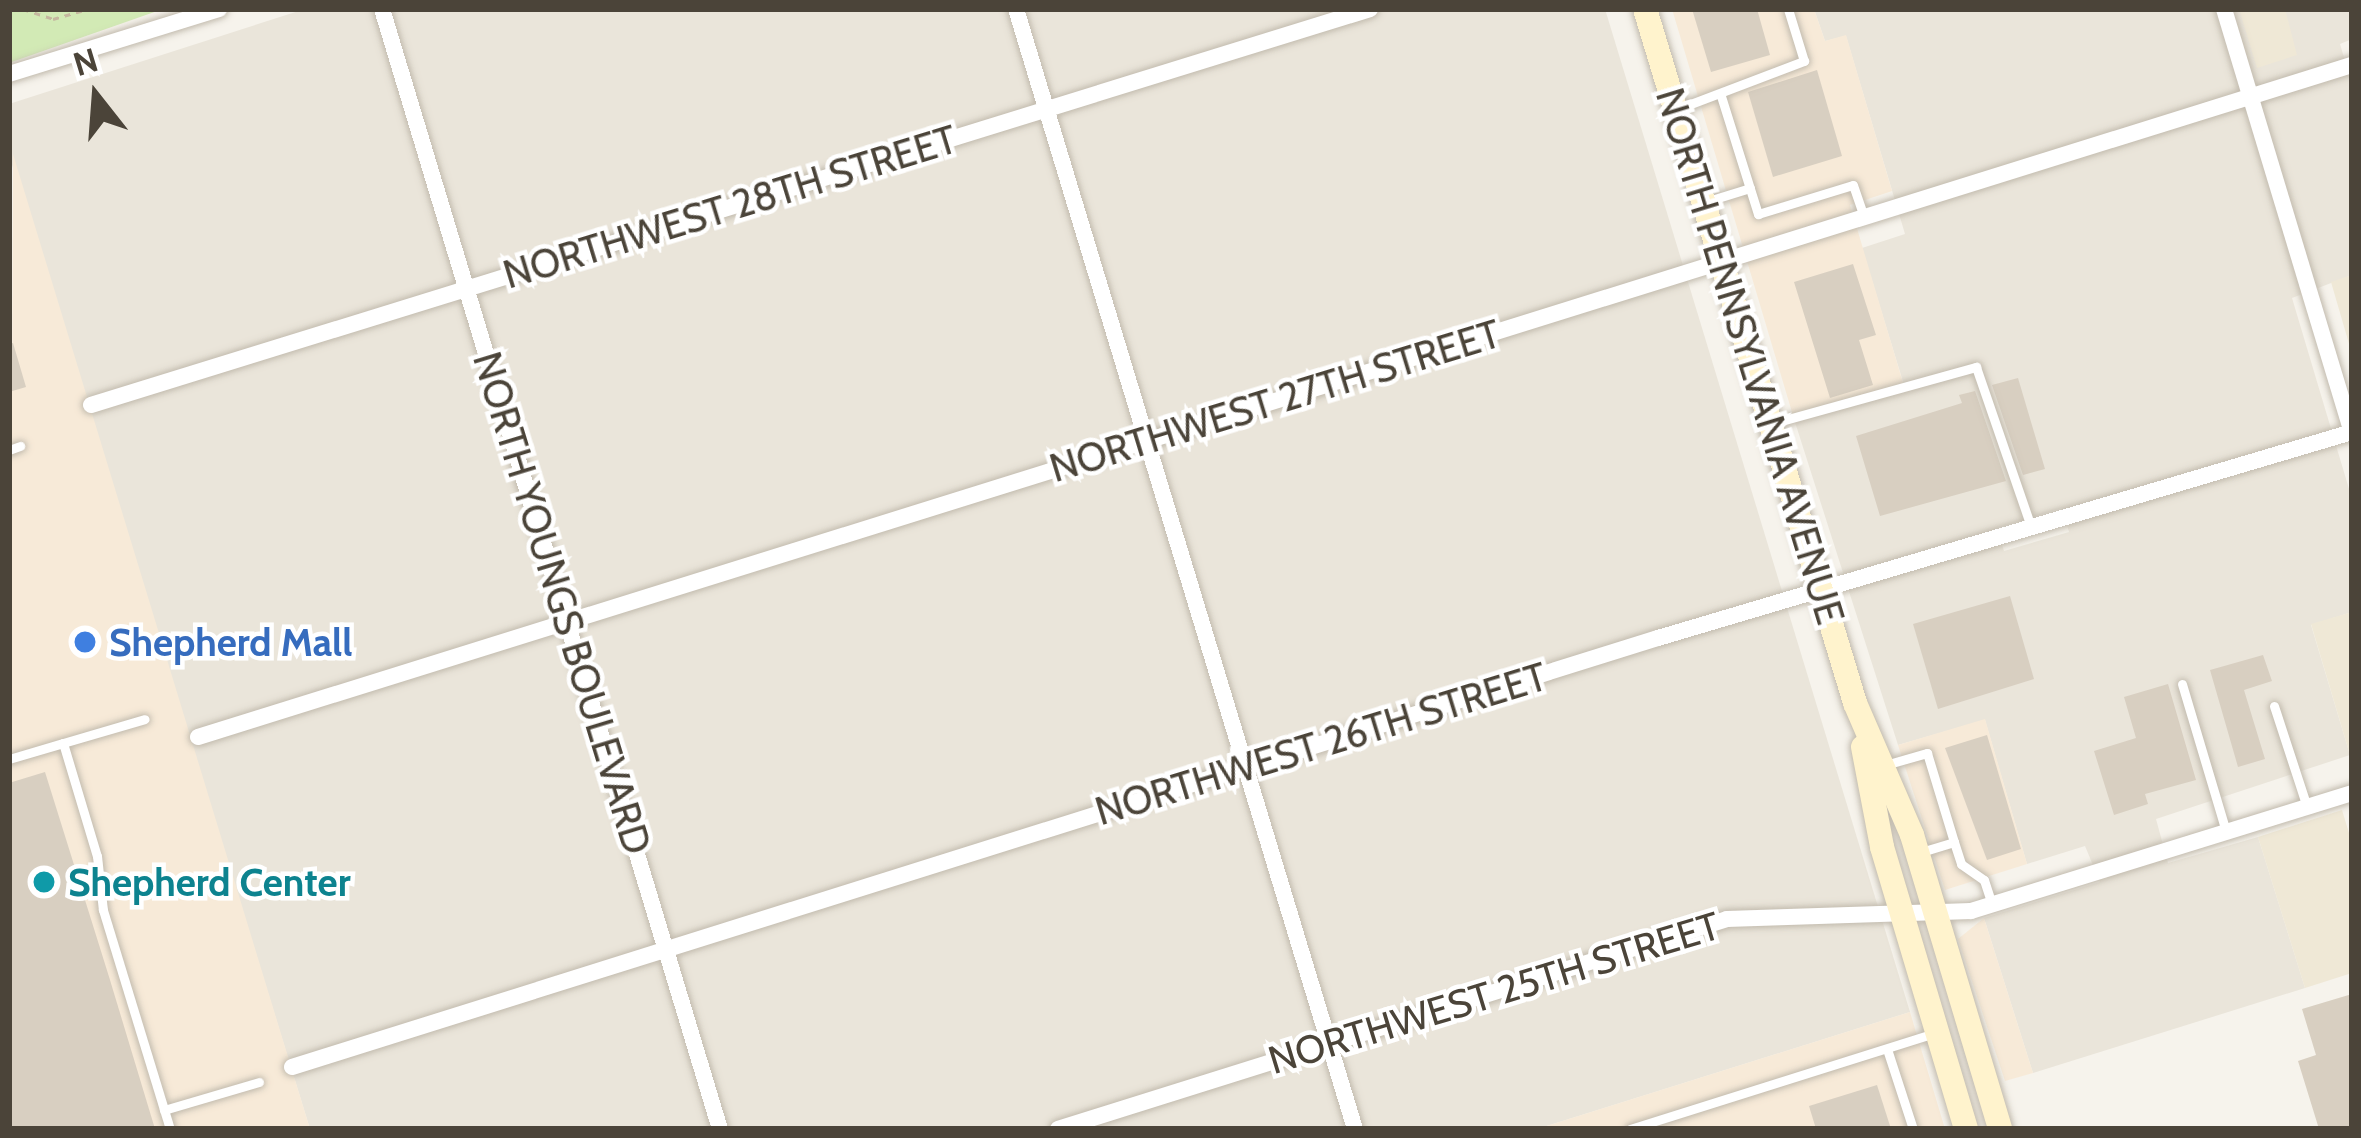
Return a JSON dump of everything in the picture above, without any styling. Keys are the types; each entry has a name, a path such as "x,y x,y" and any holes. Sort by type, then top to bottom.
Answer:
{"main road":[{"name":"NORTH PENNSYLVANIA AVENUE","path":"1645,9 1856,703 1917,853 2000,1129"},
{"name":"NORTH PENNSYLVANIA AVENUE","path":"1856,703 1902,915 1966,1129"},
{"path":"1946,1060 1976,1050"}],"street":[{"path":"9,74 219,9"},
{"name":"NORTH YOUNGS BOULEVARD","path":"382,9 721,1129"},
{"path":"1016,9 1355,1129"},
{"name":"NORTHWEST 28TH STREET","path":"91,405 1370,9"},
{"path":"2224,9 2352,432"},
{"name":"NORTHWEST 27TH STREET","path":"198,736 2352,65"},
{"name":"NORTHWEST 26TH STREET","path":"292,1067 1658,638 1822,595 2352,432"},
{"name":"NORTHWEST 25TH STREET","path":"1058,1129 1727,919 1936,916 1991,904 2352,793"}],"lane":[{"path":"1675,110 1721,97 1728,85 1804,62 1788,9"},
{"path":"1721,97 1758,214 1853,184 1864,217"},
{"path":"1703,202 1750,188"},
{"path":"1770,424 1976,367 2032,530"},
{"path":"2182,684 2226,832"},
{"path":"2274,706 2307,807"},
{"path":"9,760 145,718"},
{"path":"63,743 97,856 103,910 170,1129"},
{"path":"1882,766 1927,753 1960,864 1984,880 1991,904"},
{"path":"1917,853 1954,842"},
{"path":"1630,1129 1937,1032"},
{"path":"1887,1049 1913,1129"},
{"path":"164,1109 260,1082"}],"path":[{"path":"23,9 52,19 89,9"}],"shaded area":[{"path":"305,9 1605,9 1910,1012 1537,1129 310,1129 9,155 9,104"},
{"path":"1672,9 1814,9 1825,41 1846,35 1892,191 1850,205 1904,386 1794,419"},
{"path":"1814,9 2352,9 2352,39 2340,44 2352,84 2352,275 2292,298 2352,499 2352,612 2311,625 2350,755 2156,819 2168,863 2258,837 2305,988 2033,1073 1984,918 2100,882 2085,846 2027,864 1985,720 1898,745 1794,419 1904,385 1862,248 1905,234 1846,36 1825,41","holes":["2062,508 2069,532 2004,551 1997,528"]},
{"path":"2239,9 2285,9 2297,55 2257,68"},
{"name":"Shepherd Mall","path":"13,154 310,1129 9,1129"},
{"path":"2352,275 2352,354 2331,282"},
{"path":"2352,612 2352,755 2350,755 2311,624"},
{"path":"1985,719 2027,864 1945,890 1898,745"},
{"path":"2342,810 2352,843 2352,973 2305,988 2258,837"},
{"path":"1984,918 2033,1073 2005,1081 1958,939"},
{"path":"1910,1012 1945,1129 1537,1129"}],"green space":[{"path":"9,9 163,9 9,63"}],"building":[{"path":"1692,9 1757,9 1770,55 1711,72"},
{"path":"1817,70 1842,156 1773,177 1748,92"},
{"path":"1853,264 1876,335 1859,340 1873,385 1830,398 1794,282"},
{"path":"13,343 26,387 9,392 9,344"},
{"path":"2018,378 2045,469 2023,475 1992,385"},
{"path":"1975,391 2006,481 1880,516 1856,436 1962,403 1959,395"},
{"path":"2010,596 2034,679 1938,709 1913,624"},
{"path":"2263,655 2272,681 2244,690 2265,759 2238,767 2210,670"},
{"path":"2168,684 2196,780 2145,794 2148,804 2114,815 2094,751 2136,738 2124,697"},
{"path":"1987,735 2021,849 1987,860 1945,748"},
{"name":"Shepherd Center","path":"45,772 155,1129 9,1129 9,783"},
{"path":"2352,994 2352,1129 2319,1129 2298,1061 2316,1055 2302,1009"},
{"path":"1877,1085 1891,1129 1816,1129 1809,1106"}],"place":[{"name":"Shepherd Mall","path":"85,642"},
{"name":"Shepherd Center","path":"44,882"}]}
